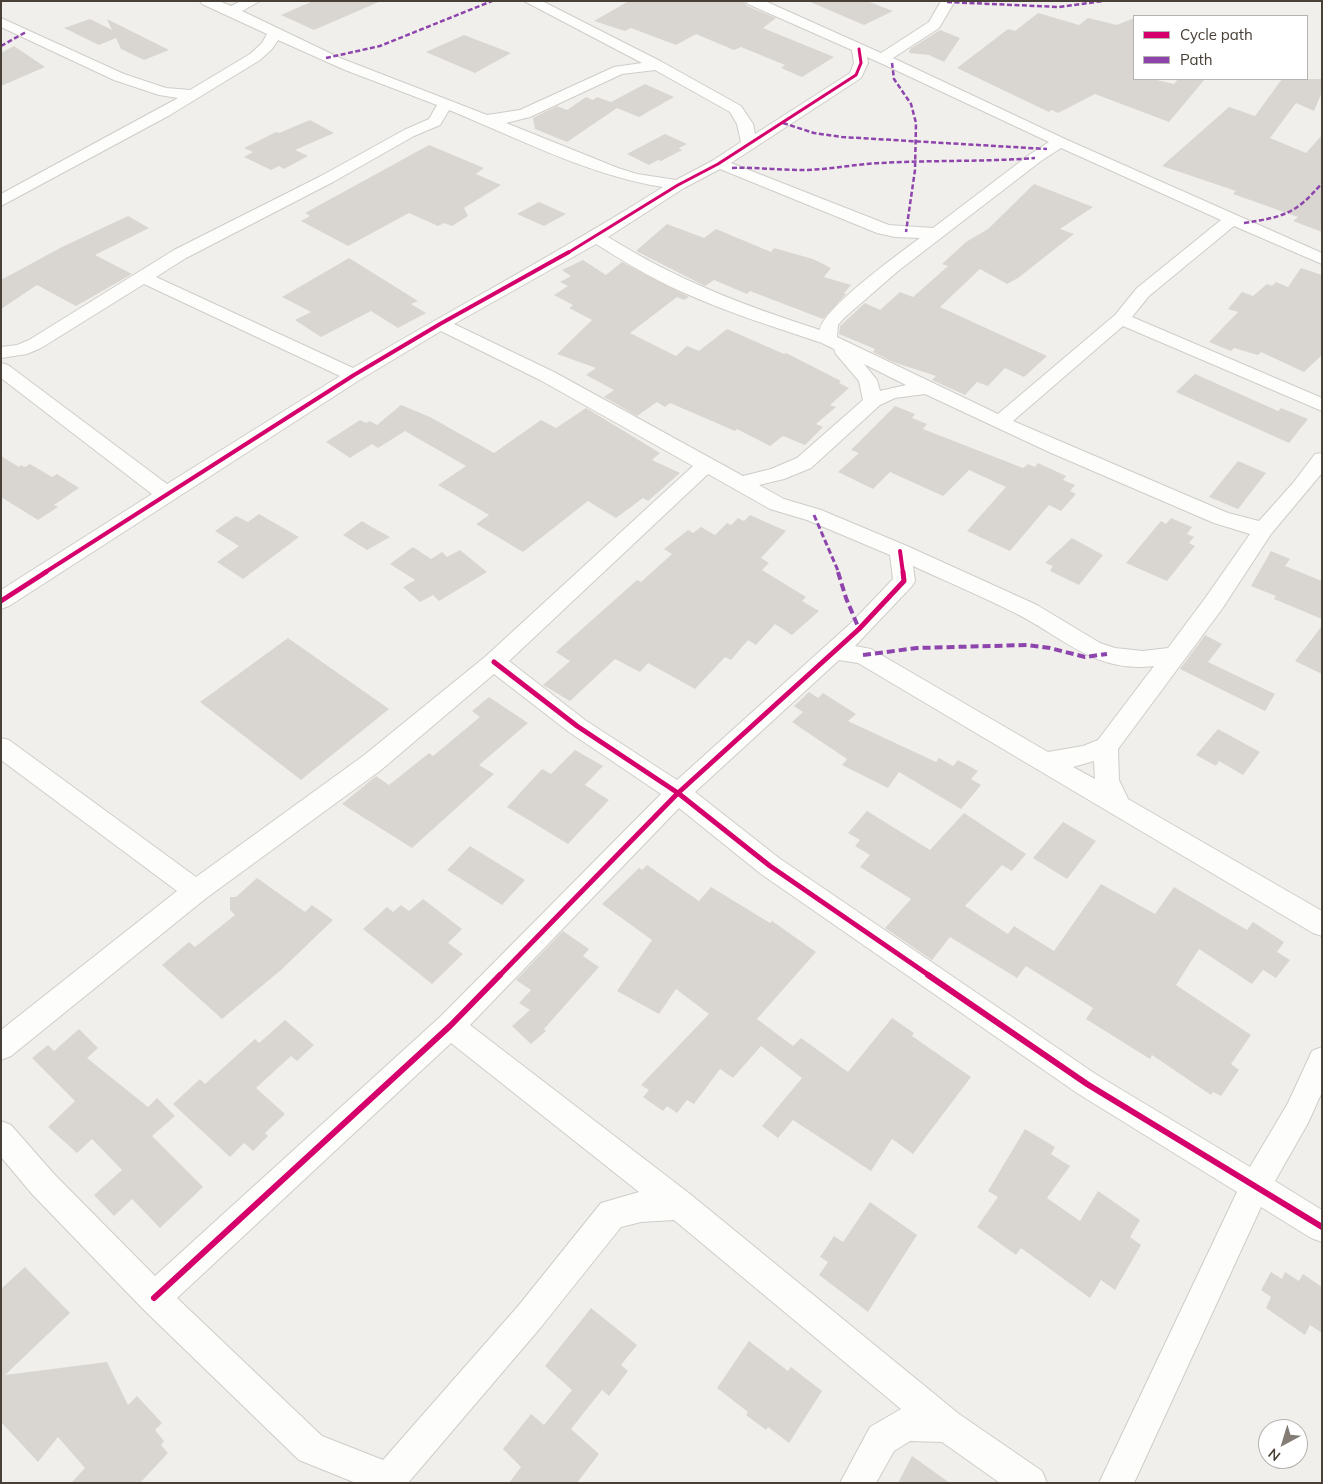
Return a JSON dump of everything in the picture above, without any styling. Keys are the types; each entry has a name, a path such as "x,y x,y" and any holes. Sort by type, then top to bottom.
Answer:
{"street":[{"path":"207,1 326,58 397,84 477,117 635,178 678,185"},
{"path":"231,11 253,1"},
{"path":"531,1 657,65 736,109 746,124 749,144"},
{"path":"753,1 859,48 1060,142 1322,259"},
{"path":"882,59 934,25 948,1"},
{"path":"1,22 126,80 164,92 192,95"},
{"path":"1,201 165,112 255,57 268,46 275,33"},
{"path":"1,601 354,375 440,324 596,237 678,185 718,164 856,75 861,63 859,48"},
{"path":"619,70 629,52"},
{"path":"1,353 21,350 42,340 188,249 327,180 408,133 434,122 477,117 506,118 525,114 619,70 657,65"},
{"path":"434,122 445,104"},
{"path":"873,401 868,380 832,341 829,324 904,257 1035,158 1060,142"},
{"path":"718,164 732,168 864,223 895,232 936,233"},
{"path":"635,178 649,203"},
{"path":"1001,422 1121,319 1143,292 1233,218"},
{"path":"895,232 904,257"},
{"path":"596,237 685,287 746,312 832,341 1056,448 1221,518 1241,525 1264,529"},
{"path":"142,277 354,375"},
{"path":"1121,319 1322,406"},
{"path":"440,324 547,376 778,504 814,515 1028,611 1092,649 1115,656 1143,659 1175,655"},
{"path":"1,369 166,494"},
{"path":"742,483 777,474 804,463 873,401 891,393 927,388"},
{"path":"1045,762 1085,755 1106,747 1214,603 1264,529 1300,488 1322,459"},
{"path":"1,1047 196,891 372,763 494,662 707,464"},
{"path":"154,1298 450,1026 678,793 833,652 897,590 904,581 900,552"},
{"path":"833,652 864,655 1322,925"},
{"path":"1115,656 1150,689"},
{"path":"494,662 577,726 678,793 770,866 1079,1078 1322,1227"},
{"path":"1,747 196,891"},
{"path":"1106,747 1106,780 1119,805"},
{"path":"450,1026 679,1205 947,1426 1030,1483"},
{"path":"1116,1483 1255,1187 1298,1113 1322,1060"},
{"path":"1,1136 43,1184 154,1298 311,1448 387,1481 530,1316 612,1214 640,1207 679,1205"},
{"path":"857,1483 882,1440 906,1424 947,1426"}],"building":[{"path":"313,1 381,1 314,30 281,15"},
{"path":"629,1 744,1 747,6 776,18 763,28 834,57 802,77 781,68 785,65 741,47 734,50 696,34 676,45 631,28 625,31 594,21"},
{"path":"808,1 867,1 893,11 864,25"},
{"path":"1038,13 1079,25 1088,18 1117,25 1133,18 1133,80 1157,80 1174,84 1177,80 1204,80 1169,122 1095,94 1058,113 1052,110 1049,112 957,68 1008,29 1015,31"},
{"path":"90,19 112,30 107,19 169,50 144,60 121,49 116,38 99,45 64,28"},
{"path":"940,30 960,38 944,62 929,55 909,53 910,49"},
{"path":"464,35 511,53 475,73 426,52"},
{"path":"14,46 45,67 1,86 1,53"},
{"path":"1322,79 1322,92 1314,111 1296,103 1270,138 1306,153 1322,135 1322,232 1293,221 1298,217 1233,194 1236,191 1162,166 1229,107 1255,116 1281,80"},
{"path":"645,84 674,97 639,117 617,108 567,142 535,129 533,118 557,106 567,110 586,97 593,100 597,97 611,102"},
{"path":"310,120 334,133 295,150 308,156 284,169 279,166 271,170 244,157 253,152 244,148 276,132 279,133"},
{"path":"665,134 687,144 679,148 682,150 649,165 627,154"},
{"path":"429,145 484,168 476,174 501,185 464,208 468,216 452,226 444,223 438,226 409,213 348,246 301,221 310,216 305,213"},
{"path":"1034,184 1093,207 1060,229 1074,234 1018,278 1007,284 980,269 940,307 1047,356 1024,377 1005,368 988,386 977,382 965,395 932,380 936,376 893,362 873,352 875,349 839,334 840,326 865,303 880,310 900,292 913,297 948,266 942,264 966,242 988,229"},
{"path":"539,202 566,214 544,226 517,214"},
{"path":"128,216 149,228 95,255 132,274 76,306 37,285 1,309 1,280 62,247"},
{"path":"667,224 704,238 716,229 771,252 774,248 813,259 831,268 824,277 851,285 844,293 846,294 823,319 750,291 747,294 714,280 705,286 636,251"},
{"path":"349,258 418,301 411,304 426,313 398,328 371,311 321,337 295,320 311,312 282,297"},
{"path":"583,260 606,275 622,262 689,297 684,300 677,297 630,333 676,356 687,346 699,351 727,329 784,354 786,353 841,381 839,383 849,388 830,405 836,407 816,424 823,427 805,445 783,436 770,446 737,429 735,431 670,403 665,407 657,402 637,416 604,397 614,390 586,375 596,368 557,354 592,320 569,308 573,305 554,295 568,286 560,282 571,276 562,270"},
{"path":"1301,268 1322,275 1322,355 1304,372 1261,352 1258,355 1234,348 1231,351 1209,342 1238,312 1228,309 1242,292 1253,296 1267,284 1272,286 1276,282 1288,287"},
{"path":"1195,374 1278,411 1281,408 1308,419 1289,443 1176,392"},
{"path":"401,405 430,417 494,453 541,420 556,428 586,408 660,453 652,460 680,473 648,501 643,498 616,518 588,501 523,552 476,524 489,515 438,485 466,466 405,431 378,448 372,444 350,458 326,442 360,420 366,423 370,421 377,425"},
{"path":"895,406 915,414 912,418 927,424 923,429 1023,468 1028,464 1035,467 1038,463 1066,476 1063,480 1075,485 1070,491 1076,494 1061,511 1049,505 1010,551 967,531 1006,487 969,470 943,496 890,472 873,489 838,472 859,453 851,450"},
{"path":"1,456 19,467 21,465 25,467 30,464 52,477 57,474 79,488 54,505 58,507 38,520 1,497"},
{"path":"1238,461 1266,473 1238,509 1209,497"},
{"path":"259,514 299,537 243,579 217,562 239,546 215,531 236,516 248,522"},
{"path":"750,515 786,531 761,558 769,563 762,570 806,597 802,601 819,611 792,635 775,624 756,645 748,640 731,660 725,657 695,689 648,663 640,672 615,659 570,701 543,685 570,661 556,652 637,580 641,582 672,554 664,549 688,530 693,533 701,527 715,535 727,523 731,525 738,518 744,521"},
{"path":"1171,518 1192,527 1187,534 1194,537 1189,543 1195,546 1167,581 1126,563 1161,521 1166,524"},
{"path":"362,521 390,537 367,550 343,535"},
{"path":"1072,538 1103,555 1079,585 1050,571 1053,566 1045,563"},
{"path":"413,547 431,559 442,552 447,557 460,550 487,572 439,601 433,595 420,602 403,587 415,580 390,564"},
{"path":"1271,551 1290,559 1285,566 1322,581 1322,619 1274,599 1276,596 1251,586"},
{"path":"1322,626 1322,674 1295,661"},
{"path":"1205,635 1222,644 1208,662 1275,694 1265,711 1180,669"},
{"path":"288,638 389,709 301,780 200,702"},
{"path":"809,692 818,698 823,693 856,714 848,721 936,762 939,758 953,766 958,760 978,771 971,779 981,785 961,809 899,772 888,788 842,765 847,759 792,722 803,712 794,706"},
{"path":"489,697 528,723 479,765 494,774 412,848 342,804 376,776 389,785 429,753 433,756 480,717 472,711"},
{"path":"1218,729 1260,752 1243,775 1219,761 1216,766 1196,755"},
{"path":"575,750 603,766 585,785 609,800 568,844 507,807 542,769 551,774"},
{"path":"867,811 930,850 964,813 1026,854 1012,871 1002,865 965,906 1008,934 1014,926 1054,951 1101,884 1155,914 1174,887 1247,930 1253,922 1284,942 1277,952 1290,960 1276,978 1263,970 1252,984 1199,949 1176,985 1251,1035 1231,1064 1239,1070 1221,1096 1213,1092 1211,1095 1152,1055 1150,1059 1086,1019 1093,1008 1026,966 1017,978 950,937 932,960 885,928 911,899 860,867 870,855 855,846 860,840 848,833"},
{"path":"1063,822 1096,841 1067,879 1033,858"},
{"path":"470,846 525,880 502,905 447,870"},
{"path":"647,865 699,901 711,887 770,923 772,921 816,952 757,1019 793,1046 801,1038 848,1072 892,1018 914,1033 912,1036 971,1077 913,1154 892,1139 871,1171 793,1120 778,1138 762,1126 802,1078 761,1046 733,1078 720,1069 694,1104 687,1100 677,1113 667,1106 663,1111 643,1097 649,1090 641,1085 709,1014 676,989 659,1014 617,991 652,940 602,904 639,868 642,870"},
{"path":"257,878 305,912 312,905 333,920 281,970 222,1019 162,965 189,942 195,947 235,915 230,910 230,897 236,897"},
{"path":"423,899 462,929 448,943 463,954 432,984 363,929 387,907 393,912 401,905 409,911"},
{"path":"563,931 589,949 583,956 599,967 544,1029 546,1031 531,1044 512,1026 530,1010 519,1003 531,990 516,980"},
{"path":"285,1020 314,1045 297,1061 291,1056 256,1088 285,1114 265,1133 268,1136 253,1151 244,1143 230,1157 173,1104 200,1079 205,1084 255,1039 259,1043"},
{"path":"79,1029 98,1048 87,1058 148,1107 157,1098 175,1116 152,1136 203,1187 160,1228 132,1199 114,1216 94,1195 122,1170 92,1139 77,1153 48,1127 75,1101 32,1058 48,1045 54,1051"},
{"path":"1025,1129 1055,1147 1051,1154 1070,1166 1047,1198 1080,1221 1098,1191 1140,1220 1130,1237 1141,1245 1115,1290 1101,1280 1090,1298 1021,1248 1016,1255 977,1227 998,1197 988,1191"},
{"path":"870,1202 917,1235 868,1312 819,1275 828,1262 820,1257 834,1236 843,1242"},
{"path":"25,1267 70,1313 5,1375 107,1362 128,1405 137,1396 162,1423 155,1430 164,1441 161,1445 168,1453 140,1483 71,1483 85,1468 58,1437 38,1462 1,1422 1,1289"},
{"path":"1271,1272 1282,1279 1285,1272 1299,1281 1303,1274 1322,1287 1322,1333 1310,1325 1305,1335 1266,1308 1271,1297 1261,1290"},
{"path":"591,1308 637,1345 621,1365 628,1371 609,1396 602,1390 571,1429 599,1454 577,1483 509,1483 521,1467 503,1449 531,1414 544,1425 572,1390 545,1366"},
{"path":"749,1341 788,1371 791,1367 822,1391 789,1443 768,1427 766,1430 746,1415 748,1412 717,1388"},
{"path":"912,1456 950,1483 898,1483"}],"marked path":[{"path":"326,58 380,46 492,1"},
{"path":"947,2 1059,7 1103,1"},
{"path":"1,46 26,32"},
{"path":"892,63 894,79 907,96 913,108 916,123 915,170 906,232"},
{"path":"783,123 814,133 842,137 1047,149"},
{"path":"732,168 755,167 802,170 851,164 917,161 980,162 1035,158"},
{"path":"1244,223 1270,219 1296,209 1322,183"},
{"path":"814,515 836,563 846,598 859,629"},
{"path":"863,655 917,648 1027,645 1050,648 1085,657 1107,654"}],"cycle path":[{"path":"1,601 354,375 440,324 596,237 678,185 718,164 856,75 861,63 859,49"},
{"path":"154,1298 450,1026 678,793 859,629 904,581 900,551"},
{"path":"494,662 577,726 678,793 770,866 1087,1084 1322,1227"}]}
